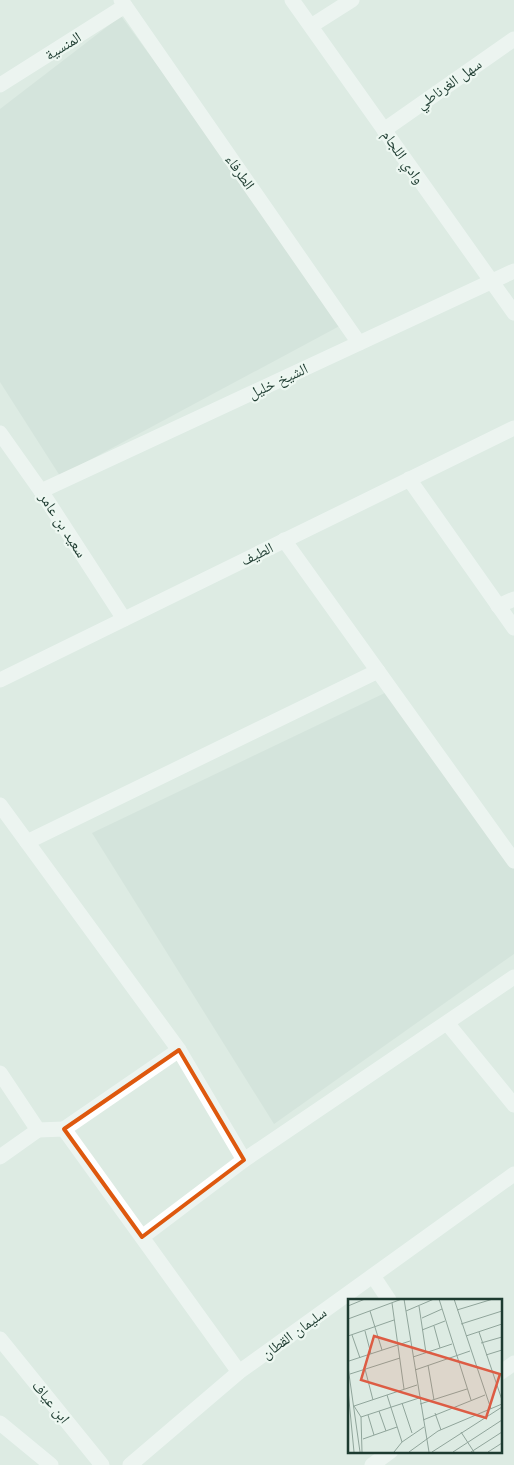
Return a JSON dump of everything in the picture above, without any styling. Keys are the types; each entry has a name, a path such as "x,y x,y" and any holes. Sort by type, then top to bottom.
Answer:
{"street":[{"name":"وادي اللجام","path":"292,0 514,313"},
{"path":"311,26 352,0"},
{"name":"المنسية","path":"0,86 123,3"},
{"name":"الطرفاء","path":"123,3 359,343"},
{"name":"سهل الغرناطي","path":"384,130 514,39"},
{"name":"الشيخ خليل","path":"41,491 514,271"},
{"name":"الطيف","path":"0,680 514,428"},
{"name":"سعيد بن عامر","path":"0,433 41,491 124,619"},
{"path":"409,480 514,628"},
{"path":"284,540 514,860"},
{"path":"498,606 514,598"},
{"path":"27,842 378,671"},
{"path":"0,805 179,1050 244,1160"},
{"path":"142,1237 244,1160 514,977"},
{"path":"447,1023 514,1105"},
{"path":"0,1157 38,1130 64,1129 179,1050"},
{"path":"0,1073 38,1130"},
{"path":"64,1129 239,1372"},
{"name":"سليمان القطان","path":"130,1465 239,1372 514,1174"},
{"path":"373,1276 389,1299"},
{"name":"ابن عياف","path":"0,1339 102,1465"},
{"path":"502,1372 514,1363"},
{"path":"0,1423 51,1465"},
{"path":"372,1465 390,1452"}],"highlighted area":[{"path":"179,1050 244,1160 142,1237 64,1129"}],"shaded area":[{"path":"121,16 347,322 60,476 0,382 0,109"},
{"path":"389,691 514,868 514,954 274,1124 92,833"}]}
